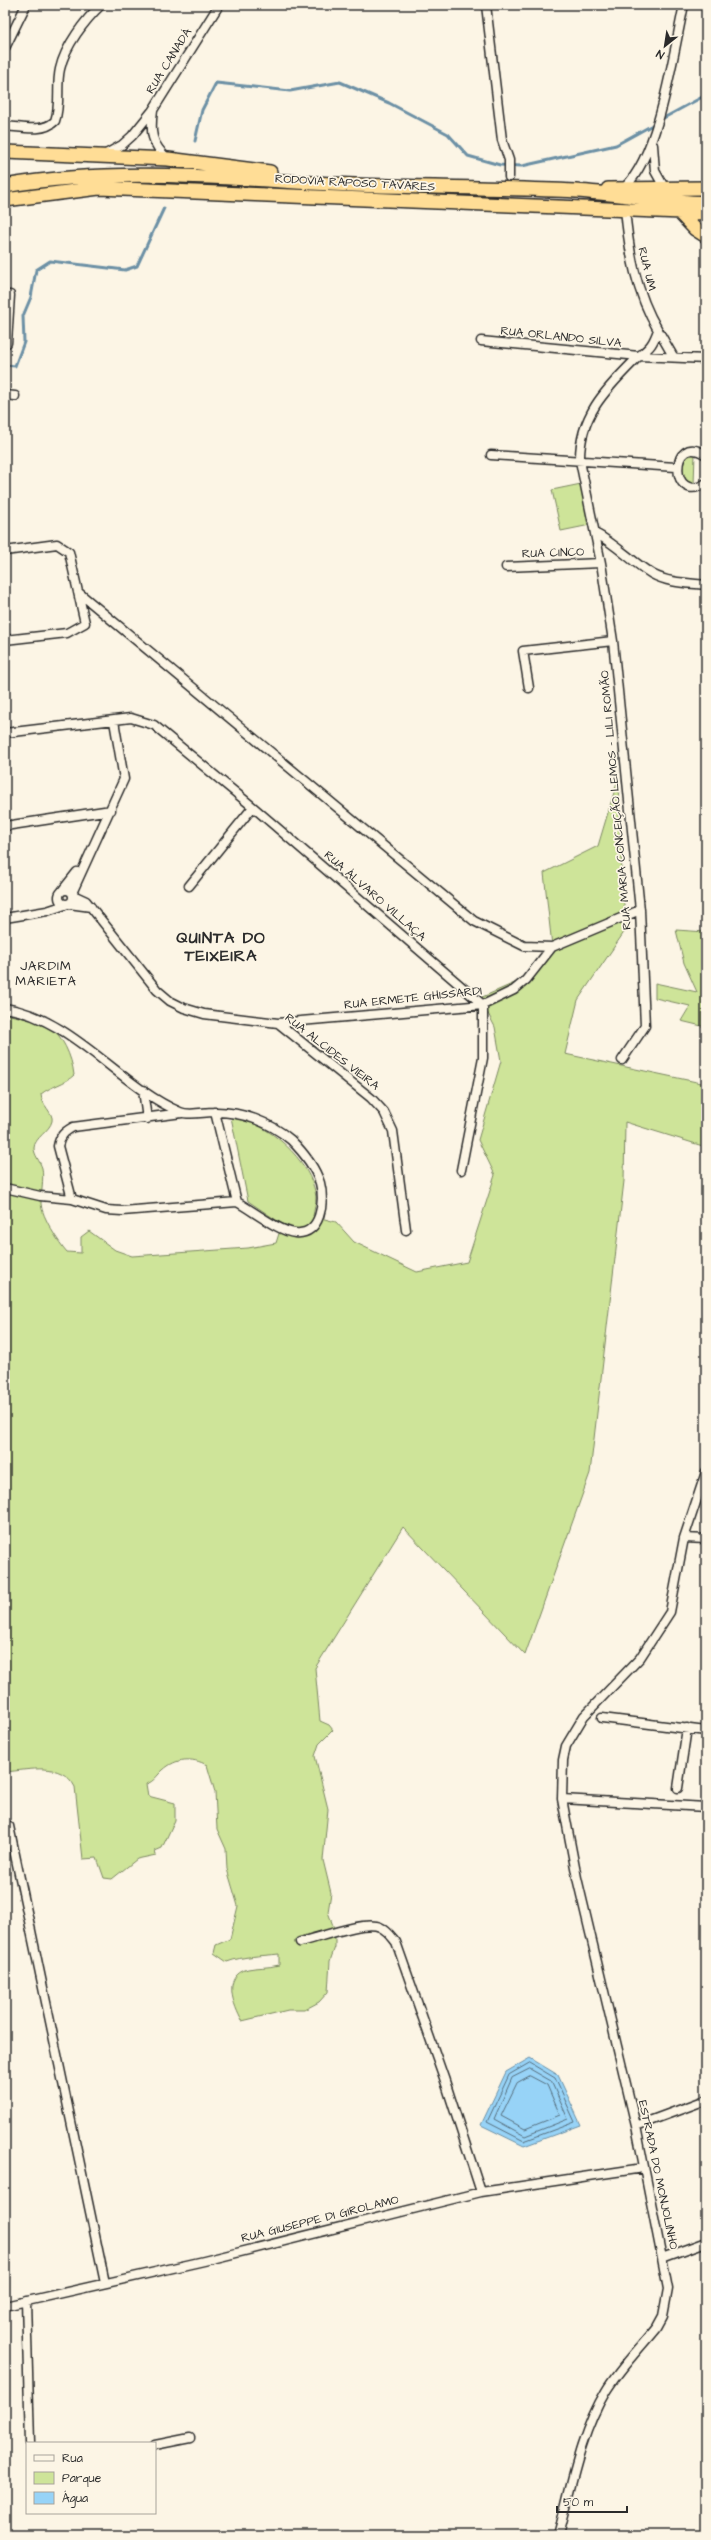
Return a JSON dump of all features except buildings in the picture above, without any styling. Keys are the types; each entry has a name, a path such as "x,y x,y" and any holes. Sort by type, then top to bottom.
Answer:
{"highway":[{"path":"5,152 168,159 242,167 333,184"},
{"name":"RODOVIA RAPOSO TAVARES","path":"5,186 70,177 144,175 234,177 333,184 577,192 706,203"},
{"path":"577,192 625,187 706,188"},
{"name":"RODOVIA RAPOSO TAVARES","path":"5,200 99,188 706,213"},
{"path":"678,211 695,229 706,236"}],"street":[{"path":"5,47 26,5"},
{"path":"5,126 42,128 49,127 55,121 60,69 64,58 90,16 101,5"},
{"name":"RUA CANADÁ","path":"103,156 122,145 132,136 153,110 218,5"},
{"path":"486,5 502,140 509,160 509,175"},
{"path":"625,187 635,177 652,140 684,5"},
{"path":"153,110 151,135 157,149 168,159"},
{"path":"652,140 655,171 664,187"},
{"name":"RUA UM","path":"626,210 628,239 636,280 642,299 673,356"},
{"path":"5,295 10,295 7,343 5,343"},
{"path":"639,356 652,346 658,330"},
{"name":"RUA ORLANDO SILVA","path":"481,341 639,356 673,356 706,359"},
{"name":"RUA MARIA CONCEIÇÃO LEMOS - LILI ROMÃO","path":"622,1060 645,1026 640,910 613,641 601,563 580,461 580,439 588,416 607,391 639,356"},
{"path":"5,395 15,396"},
{"path":"706,455 701,452 690,451 681,457 676,467 679,478 688,486 701,486 706,483"},
{"path":"491,455 676,467"},
{"path":"595,533 613,543 653,574 679,583 706,585"},
{"path":"5,551 61,545 69,552 84,623 78,628 67,633 5,640"},
{"name":"RUA CINCO","path":"506,567 601,563"},
{"path":"78,592 474,921 524,946 552,947"},
{"path":"529,688 523,651 613,641"},
{"name":"RUA ÁLVARO VILLAÇA","path":"5,733 131,718 154,725 253,807 483,1005"},
{"path":"5,918 47,911 64,903 72,894 84,863 111,810 124,779 114,721"},
{"path":"189,886 253,807"},
{"path":"5,826 111,810"},
{"path":"64,903 62,891 84,863"},
{"name":"RUA ALCIDES VIEIRA","path":"62,891 66,890 83,898 92,907 157,990 170,1001 184,1008 204,1014 278,1023 371,1098 384,1112 393,1131 406,1230"},
{"path":"64,903 92,907"},
{"name":"RUA ERMETE GHISSARDI","path":"278,1023 483,1005 514,990 526,980 552,947 640,910"},
{"path":"461,1170 484,1058 483,1005"},
{"path":"5,1008 29,1013 56,1026 143,1090 182,1113"},
{"path":"143,1090 147,1118"},
{"path":"215,1112 237,1202"},
{"path":"5,1188 40,1196 72,1199 106,1210 122,1211 237,1202 282,1229 296,1234 307,1232 315,1227 320,1212 322,1198 320,1182 312,1167 290,1140 259,1120 238,1114 215,1112 182,1113 73,1127 66,1131 60,1138 58,1146 72,1199"},
{"name":"ESTRADA DO MONJOLINHO","path":"558,2535 586,2434 595,2412 606,2391 657,2327 663,2316 668,2289 643,2168 636,2126 577,1878 562,1799 566,1746 584,1716 640,1658 670,1612 684,1538 706,1472"},
{"path":"684,1538 706,1539"},
{"path":"602,1718 706,1731"},
{"path":"678,1788 687,1728"},
{"path":"562,1799 706,1807"},
{"path":"9,1826 105,2283"},
{"path":"300,1942 367,1925 383,1929 396,1942 444,2078 481,2192"},
{"path":"636,2126 706,2100"},
{"name":"RUA GIUSEPPE DI GIROLAMO","path":"5,2306 481,2192 643,2168"},
{"path":"662,2258 704,2245"},
{"path":"26,2301 30,2442"},
{"path":"156,2445 190,2438"}],"green space":[{"path":"695,453 694,485 688,484 678,468 687,454"},
{"path":"581,484 590,525 561,531 552,490"},
{"path":"618,779 623,900 629,925 578,1000 565,1054 706,1084 706,1147 625,1122 624,1181 590,1473 525,1655 403,1527 315,1668 320,1721 329,1725 333,1730 319,1744 315,1756 328,1809 323,1860 331,1893 328,1912 335,1931 335,1947 330,1961 328,1992 319,2002 304,2010 288,2010 242,2021 233,2000 232,1985 235,1978 240,1973 248,1969 279,1965 279,1954 246,1957 227,1962 214,1953 216,1945 230,1939 238,1906 227,1869 226,1849 217,1829 215,1792 207,1765 190,1760 179,1761 168,1766 153,1780 146,1784 148,1796 175,1803 175,1820 162,1848 155,1851 156,1855 137,1859 112,1879 104,1878 97,1858 83,1859 75,1787 69,1779 62,1773 44,1769 5,1772 5,1014 47,1023 62,1040 69,1053 73,1068 74,1075 66,1081 41,1094 43,1102 51,1115 52,1121 51,1125 35,1144 34,1148 43,1172 41,1204 44,1216 51,1230 67,1252 81,1253 81,1237 89,1231 115,1250 132,1256 248,1248 276,1243 282,1224 248,1201 231,1117 245,1120 272,1134 297,1157 313,1183 316,1197 313,1216 336,1222 354,1242 417,1272 467,1262 495,1175 478,1140 501,1061 495,1027 480,998 526,978 552,946 544,873 598,846"},
{"path":"676,930 706,932 706,1027 681,1021 690,1006 655,998 655,983 697,992 684,963"}],"water":[{"path":"530,2058 558,2075 581,2125 524,2146 481,2125 506,2072"}],"waterway":[{"path":"195,141 202,110 216,83 290,91 340,82 389,103 448,134 468,156 500,165 522,166 616,145 656,123"},
{"path":"660,120 706,95"},
{"path":"5,365 15,366 24,342 23,316 31,297 36,270 50,261 125,270 137,266 164,208"}],"district":[{"name":"QUINTA DO TEIXEIRA","path":"221,947"},
{"name":"JARDIM MARIETA","path":"46,974"}]}
